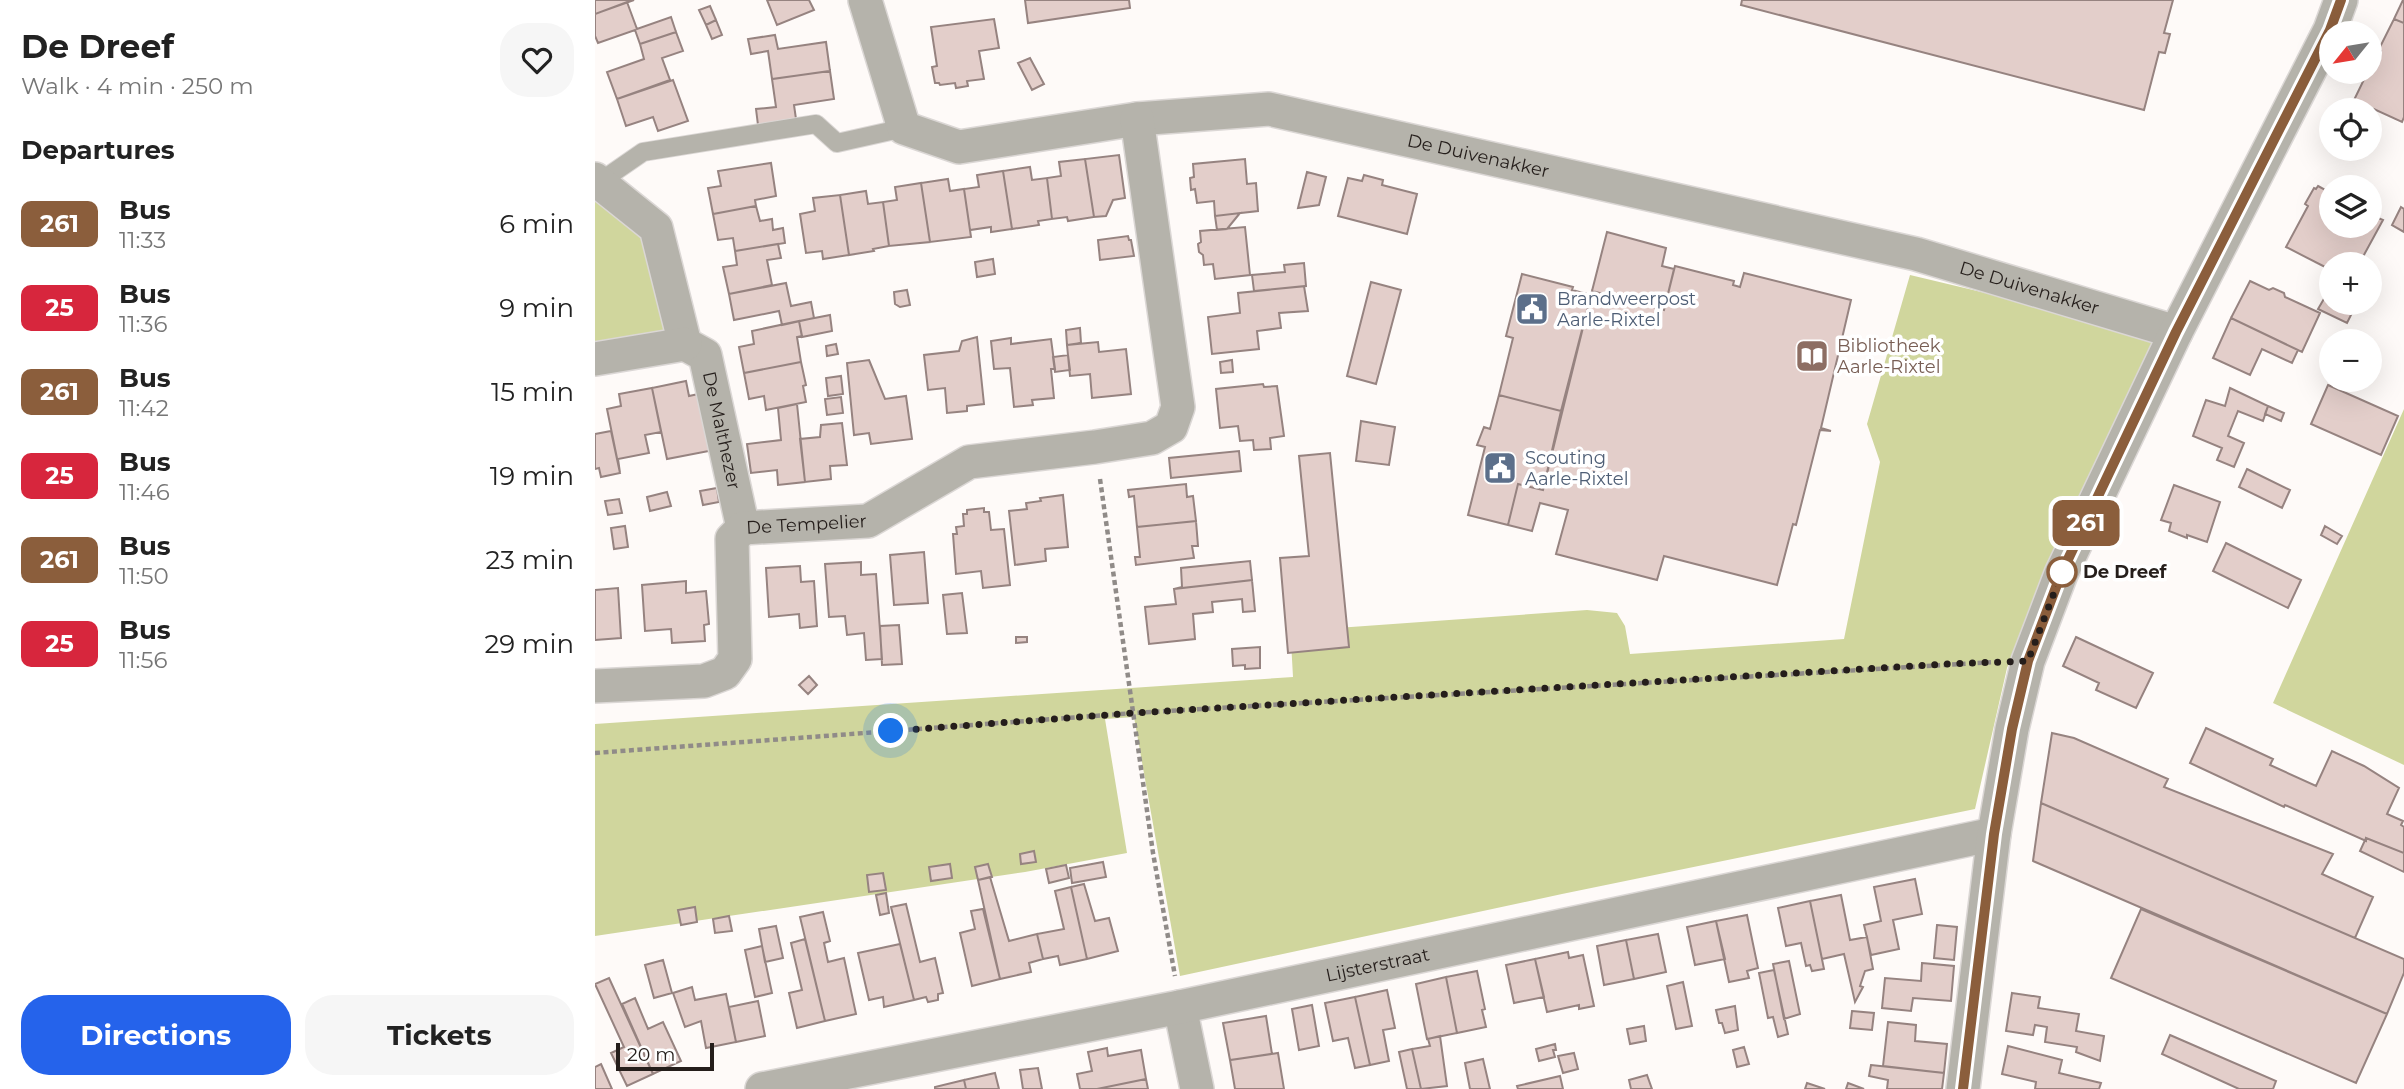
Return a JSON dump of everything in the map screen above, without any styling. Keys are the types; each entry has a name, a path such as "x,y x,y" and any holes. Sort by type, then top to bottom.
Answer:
{"street":[{"path":"865,0 904,128"},
{"path":"1963,1089 1994,834 2012,729 2028,661 2061,574 2176,332 2330,30 2341,0"},
{"name":"De Duivenakker","path":"904,128 959,147 1137,119 1269,109 1916,254 2176,332"},
{"name":"De Tempelier","path":"595,686 704,681 725,673 735,659 731,540 743,528 869,521 969,462 1152,438 1171,427 1178,407 1137,119"},
{"path":"595,359 685,344 656,228 596,182"},
{"name":"De Malthezer","path":"685,344 705,355 743,528"},
{"name":"Lijsterstraat","path":"761,1089 1180,1007 1994,834"},
{"path":"1180,1007 1197,1089"}],"lane":[{"path":"596,182 643,152 816,124 838,143 904,128"}],"path":[{"path":"1095,447 1153,853 1180,1007"},
{"path":"595,753 1134,713 1933,664 2028,661"}],"green space":[{"path":"595,185 656,228 685,344 595,359"},
{"path":"1910,275 2158,334 2055,550 2007,668 1975,809 1180,976 1134,717 1105,719 1127,853 1025,872 595,936 595,724 1293,677 1291,641 1295,631 1587,610 1617,613 1625,626 1630,654 1844,639 1880,462 1867,424"},
{"path":"2404,409 2404,765 2273,703"}],"building":[{"path":"595,0 634,0 595,14"},
{"path":"767,0 809,0 814,10 777,25"},
{"path":"1025,0 1129,0 1130,8 1028,23"},
{"path":"1742,0 2173,0 2164,33 2170,34 2165,53 2159,52 2144,110 1741,5"},
{"path":"2404,0 2404,23 2394,19"},
{"path":"627,2 637,29 671,17 676,32 640,44 635,30 598,43 595,36 595,14"},
{"path":"710,6 716,20 706,25 699,10"},
{"path":"994,19 999,48 979,51 984,79 967,81 968,86 956,88 955,83 935,83 932,67 937,66 931,27"},
{"path":"2394,19 2404,23 2402,122 2382,113 2382,98 2355,98 2362,84 2382,84 2382,43"},
{"path":"716,20 722,35 712,39 706,25"},
{"path":"676,32 683,51 662,58 670,80 617,99 607,72 644,59 640,44"},
{"path":"775,35 778,49 826,42 830,71 772,79 768,51 751,54 748,39"},
{"path":"1030,58 1044,84 1032,90 1018,63"},
{"path":"830,71 834,99 794,105 796,119 758,125 756,109 776,107 772,79"},
{"path":"673,80 688,121 658,131 653,117 626,126 617,99"},
{"path":"1119,155 1125,198 1113,200 1106,216 1094,217 1085,159"},
{"path":"1085,159 1094,217 1068,221 1067,217 1052,219 1047,178 1061,176 1059,162"},
{"path":"1245,159 1247,184 1256,183 1258,211 1215,216 1214,201 1197,203 1195,189 1191,190 1193,164"},
{"path":"771,163 776,196 755,200 756,206 713,214 708,188 721,186 718,171"},
{"path":"1030,167 1032,180 1047,178 1052,219 1038,221 1039,225 1012,229 1003,171"},
{"path":"1003,171 1012,229 991,232 991,227 970,230 964,189 979,187 977,175"},
{"path":"1307,172 1326,177 1319,205 1298,208"},
{"path":"1364,175 1383,180 1382,185 1417,194 1407,234 1338,216 1348,178 1362,181"},
{"path":"948,179 950,191 964,189 971,237 930,242 921,183"},
{"path":"921,183 930,242 889,246 883,202 897,200 895,187"},
{"path":"2319,187 2319,238 2373,238 2366,252 2319,252 2319,264 2286,247 2308,206 2305,204 2314,188"},
{"path":"866,191 868,204 883,202 889,246 849,255 840,195"},
{"path":"840,195 849,255 823,259 822,251 806,253 800,214 815,211 813,198"},
{"path":"756,206 760,221 772,219 773,230 783,228 785,243 735,251 733,238 718,240 713,214"},
{"path":"2401,207 2404,209 2404,232 2392,225"},
{"path":"1240,213 1227,229 1217,230 1215,216"},
{"path":"1245,227 1250,275 1215,279 1213,264 1204,265 1203,255 1199,252 1200,231"},
{"path":"1607,232 1666,248 1662,266 1674,269 1664,310 1592,291"},
{"path":"1128,236 1134,256 1100,260 1098,240"},
{"path":"778,244 781,258 767,260 772,285 729,294 723,267 737,265 735,251"},
{"path":"993,259 995,274 977,277 975,262"},
{"path":"1304,263 1306,286 1254,291 1252,275 1285,272 1284,265"},
{"path":"1675,266 1734,281 1733,285 1740,287 1744,273 1851,300 1821,428 1831,431 1820,430 1796,525 1793,524 1777,585 1664,556 1657,580 1556,554 1568,510 1540,503 1532,531 1508,525 1518,484 1543,490 1592,291 1664,310"},
{"path":"1522,274 1573,287 1572,290 1591,295 1561,411 1499,395 1513,338 1506,336"},
{"path":"2250,281 2269,290 2273,288 2284,293 2285,297 2319,313 2302,352 2231,318"},
{"path":"1371,282 1401,290 1376,384 1347,376"},
{"path":"786,283 791,306 811,302 814,318 782,325 779,311 734,320 729,294"},
{"path":"1304,286 1308,311 1279,313 1281,328 1257,331 1259,349 1212,354 1208,317 1240,313 1238,293"},
{"path":"907,290 910,305 900,307 895,304 894,292"},
{"path":"830,315 832,331 802,337 799,321"},
{"path":"2330,315 2351,315 2347,323"},
{"path":"2231,318 2298,350 2292,363 2262,349 2250,375 2213,358"},
{"path":"799,321 802,336 797,337 801,362 744,373 739,347 754,344 752,331"},
{"path":"1080,328 1081,343 1067,345 1066,330"},
{"path":"977,337 984,404 967,406 967,411 947,413 945,388 928,390 924,355 959,351 962,341"},
{"path":"1011,338 1011,344 1051,339 1055,369 1051,369 1054,398 1032,400 1033,405 1014,407 1010,368 994,369 991,341"},
{"path":"1098,342 1099,352 1126,349 1131,394 1092,398 1090,374 1070,376 1067,345"},
{"path":"836,344 838,354 827,356 826,346"},
{"path":"1068,355 1070,370 1055,372 1053,357"},
{"path":"869,360 885,399 906,396 912,439 871,444 869,433 854,435 847,363"},
{"path":"1232,360 1233,372 1221,373 1220,362"},
{"path":"801,362 806,385 803,386 806,402 766,410 764,396 749,399 744,373"},
{"path":"841,376 843,394 828,396 826,378"},
{"path":"686,381 689,396 703,393 714,450 667,459 652,388"},
{"path":"1263,384 1264,387 1277,386 1284,436 1270,438 1271,449 1254,450 1253,440 1240,441 1238,426 1220,428 1216,389"},
{"path":"652,388 661,432 645,435 649,453 618,459 620,473 607,409 621,406 619,394"},
{"path":"2230,388 2268,406 2263,421 2238,411 2228,436 2244,443 2234,467 2217,460 2222,448 2193,436 2206,400 2225,406"},
{"path":"2325,392 2344,392 2398,416 2381,455 2311,424"},
{"path":"1499,395 1561,411 1543,490 1518,484 1508,525 1468,515 1485,447 1477,445 1484,427 1490,429"},
{"path":"841,397 843,413 827,415 825,399"},
{"path":"797,404 805,482 778,485 777,470 751,473 747,444 781,440 778,408"},
{"path":"2268,406 2284,413 2281,421 2265,414"},
{"path":"1361,421 1395,427 1389,465 1356,461"},
{"path":"842,423 847,465 830,466 831,479 805,482 800,439 820,437 821,425"},
{"path":"611,431 620,473 601,477 599,468 595,469 595,434"},
{"path":"1239,451 1241,471 1171,478 1169,458"},
{"path":"1330,453 1349,647 1288,653 1280,558 1309,556 1299,456"},
{"path":"2247,469 2290,490 2282,508 2239,487"},
{"path":"1186,484 1187,497 1193,496 1196,521 1137,527 1134,496 1129,497 1128,490"},
{"path":"2174,485 2220,502 2207,542 2169,531 2171,523 2161,520"},
{"path":"717,488 719,502 703,505 700,491"},
{"path":"667,492 671,506 650,511 647,497"},
{"path":"1063,495 1068,547 1045,549 1046,561 1015,565 1009,511 1027,509 1026,503 1041,501 1040,498"},
{"path":"619,499 622,513 608,515 605,501"},
{"path":"984,508 984,512 989,512 991,530 1004,529 1010,585 983,588 981,571 956,574 953,534 957,534 956,527 964,526 963,514 967,514 967,510"},
{"path":"1196,521 1198,546 1192,546 1194,558 1136,565 1135,557 1140,557 1137,527"},
{"path":"625,526 628,547 614,549 611,528"},
{"path":"2325,526 2342,536 2337,544 2321,535"},
{"path":"2226,543 2301,580 2288,608 2213,571"},
{"path":"924,552 928,603 894,605 890,555"},
{"path":"1250,561 1252,580 1174,589 1182,587 1181,568"},
{"path":"861,562 861,575 876,574 882,659 866,660 864,633 847,635 845,616 829,617 825,564"},
{"path":"800,566 801,582 814,581 817,626 800,628 799,614 769,617 766,568"},
{"path":"1252,580 1255,611 1243,612 1242,599 1212,602 1213,612 1193,614 1195,639 1149,644 1145,607 1176,604 1174,589"},
{"path":"686,581 686,593 706,591 709,624 704,625 705,641 672,643 671,629 645,631 642,585"},
{"path":"618,588 621,638 595,640 595,590"},
{"path":"962,593 967,633 947,634 943,595"},
{"path":"899,625 902,664 882,665 880,626"},
{"path":"1016,637 1027,637 1027,642 1016,643"},
{"path":"2076,637 2153,673 2136,708 2096,690 2099,683 2063,666"},
{"path":"1260,647 1260,668 1245,669 1245,665 1233,666 1232,649"},
{"path":"809,676 817,685 808,694 799,685"},
{"path":"2206,728 2273,759 2270,765 2316,786 2332,751 2364,766 2399,788 2387,814 2403,821 2401,825 2404,827 2404,853 2366,838 2366,841 2285,805 2284,807 2190,763"},
{"path":"2052,733 2074,738 2168,779 2164,787 2333,854 2322,874 2373,897 2355,938 2041,803"},
{"path":"2041,803 2404,959 2404,973 2387,1014 2033,861"},
{"path":"2366,838 2404,853 2404,872 2360,851"},
{"path":"1034,851 1036,862 1021,864 1020,854"},
{"path":"1103,862 1106,877 1072,883 1070,868"},
{"path":"950,864 952,878 931,881 929,867"},
{"path":"988,864 992,877 978,880 975,867"},
{"path":"1066,865 1069,878 1049,883 1046,869"},
{"path":"883,873 886,890 869,892 867,875"},
{"path":"990,877 1009,941 1037,934 1043,959 1029,963 1031,972 1000,979 978,880"},
{"path":"1915,879 1922,914 1893,920 1899,949 1871,955 1864,925 1881,921 1874,887"},
{"path":"1084,884 1095,921 1109,918 1118,951 1087,959 1071,887"},
{"path":"1071,887 1087,959 1060,965 1058,956 1043,959 1037,934 1064,929 1055,891"},
{"path":"886,893 889,913 880,915 876,895"},
{"path":"1841,895 1850,940 1867,937 1873,969 1865,971 1860,986 1863,987 1855,1002 1844,954 1822,959 1810,901"},
{"path":"1810,901 1824,969 1812,971 1810,965 1806,966 1801,943 1786,946 1778,908"},
{"path":"906,904 920,962 935,958 943,993 938,994 938,1000 928,1002 926,997 914,1000 891,907"},
{"path":"695,907 697,922 681,925 678,910"},
{"path":"983,909 1000,979 972,986 960,933 975,929 971,911"},
{"path":"2141,909 2387,1014 2356,1083 2111,978"},
{"path":"823,912 830,941 824,943 828,962 844,958 856,1014 825,1021 800,917"},
{"path":"1747,915 1758,968 1747,971 1749,978 1729,982 1716,921"},
{"path":"729,916 732,931 715,933 713,919"},
{"path":"1716,921 1725,959 1695,965 1687,927"},
{"path":"1937,925 1957,927 1954,960 1934,958"},
{"path":"776,926 783,958 765,962 759,929"},
{"path":"1658,934 1666,972 1634,979 1626,940"},
{"path":"805,939 825,1021 797,1028 789,993 802,990 791,943"},
{"path":"1626,940 1634,979 1604,985 1597,946"},
{"path":"900,944 914,1000 884,1007 883,997 869,1000 858,953"},
{"path":"762,946 772,993 755,997 745,950"},
{"path":"1568,952 1569,958 1583,955 1594,1006 1579,1009 1579,1005 1547,1012 1535,959"},
{"path":"1535,959 1544,997 1514,1003 1506,965"},
{"path":"663,960 672,993 654,998 645,965"},
{"path":"1789,961 1800,1014 1784,1019 1773,964"},
{"path":"1922,963 1954,966 1951,1001 1913,998 1911,1011 1882,1008 1885,978 1921,981"},
{"path":"1774,970 1788,1034 1778,1037 1773,1017 1768,1018 1759,973"},
{"path":"1477,971 1486,1027 1457,1033 1446,977"},
{"path":"1446,977 1457,1033 1427,1039 1416,984"},
{"path":"609,978 653,1074 627,1086 611,1053 624,1047 595,984"},
{"path":"1683,982 1692,1026 1676,1029 1667,986"},
{"path":"692,987 695,1000 726,994 736,1042 706,1048 701,1021 685,1027 673,993"},
{"path":"1387,990 1395,1028 1383,1030 1389,1061 1370,1065 1355,997"},
{"path":"2012,993 2040,997 2038,1008 2079,1014 2076,1031 2104,1036 2100,1061 2076,1052 2077,1047 2045,1042 2047,1027 2035,1025 2033,1035 2006,1031"},
{"path":"1355,997 1370,1065 1355,1068 1348,1038 1333,1041 1325,1003"},
{"path":"635,998 648,1029 663,1022 681,1061 653,1074 622,1004"},
{"path":"758,1001 765,1036 736,1042 729,1007"},
{"path":"1312,1005 1319,1046 1299,1050 1292,1009"},
{"path":"1735,1006 1738,1030 1725,1033 1716,1010"},
{"path":"1852,1011 1874,1013 1872,1030 1850,1028"},
{"path":"1266,1016 1272,1054 1230,1060 1223,1023"},
{"path":"1888,1022 1916,1025 1915,1041 1947,1044 1944,1073 1883,1066"},
{"path":"1644,1026 1646,1041 1630,1044 1627,1029"},
{"path":"2170,1035 2276,1081 2273,1089 2239,1089 2162,1054"},
{"path":"1440,1036 1447,1086 1421,1089 1412,1049 1430,1046 1428,1039"},
{"path":"1555,1044 1555,1057 1539,1061 1536,1049"},
{"path":"2008,1046 2062,1060 2059,1073 2101,1083 2099,1089 2035,1089 2036,1082 2002,1074"},
{"path":"1744,1047 1749,1064 1737,1067 1733,1050"},
{"path":"1107,1048 1108,1056 1141,1050 1146,1079 1097,1089 1080,1089 1077,1074 1092,1071 1088,1052"},
{"path":"1412,1049 1421,1089 1407,1089 1399,1052"},
{"path":"1278,1053 1284,1089 1235,1089 1230,1060"},
{"path":"1574,1053 1578,1069 1563,1073 1558,1056"},
{"path":"1483,1059 1490,1089 1470,1089 1465,1063"},
{"path":"601,1064 612,1089 595,1089 595,1067"},
{"path":"1871,1065 1944,1073 1942,1089 1887,1089 1888,1080 1869,1076"},
{"path":"1038,1068 1042,1089 1023,1089 1020,1070"},
{"path":"995,1073 999,1089 966,1089 964,1080"},
{"path":"1647,1075 1652,1089 1631,1089 1629,1080"},
{"path":"1560,1076 1563,1089 1518,1089 1517,1086"},
{"path":"1146,1079 1148,1089 1097,1089"},
{"path":"964,1080 966,1089 935,1089 935,1087"},
{"path":"1807,1083 1825,1089 1805,1089"},
{"path":"1848,1083 1864,1089 1846,1089"}],"bus line":[{"name":"261","path":"1963,1089 1994,834 2012,729 2028,661 2061,574 2176,332 2330,30 2341,0"}],"place":[{"name":"Brandweerpost Aarle-Rixtel","path":"1532,309"},
{"name":"Bibliotheek Aarle-Rixtel","path":"1812,356"},
{"name":"Scouting Aarle-Rixtel","path":"1500,468"},
{"name":"De Dreef","path":"2062,572"}],"route":[{"path":"891,731 1188,709 2028,661 2062,572"}]}
